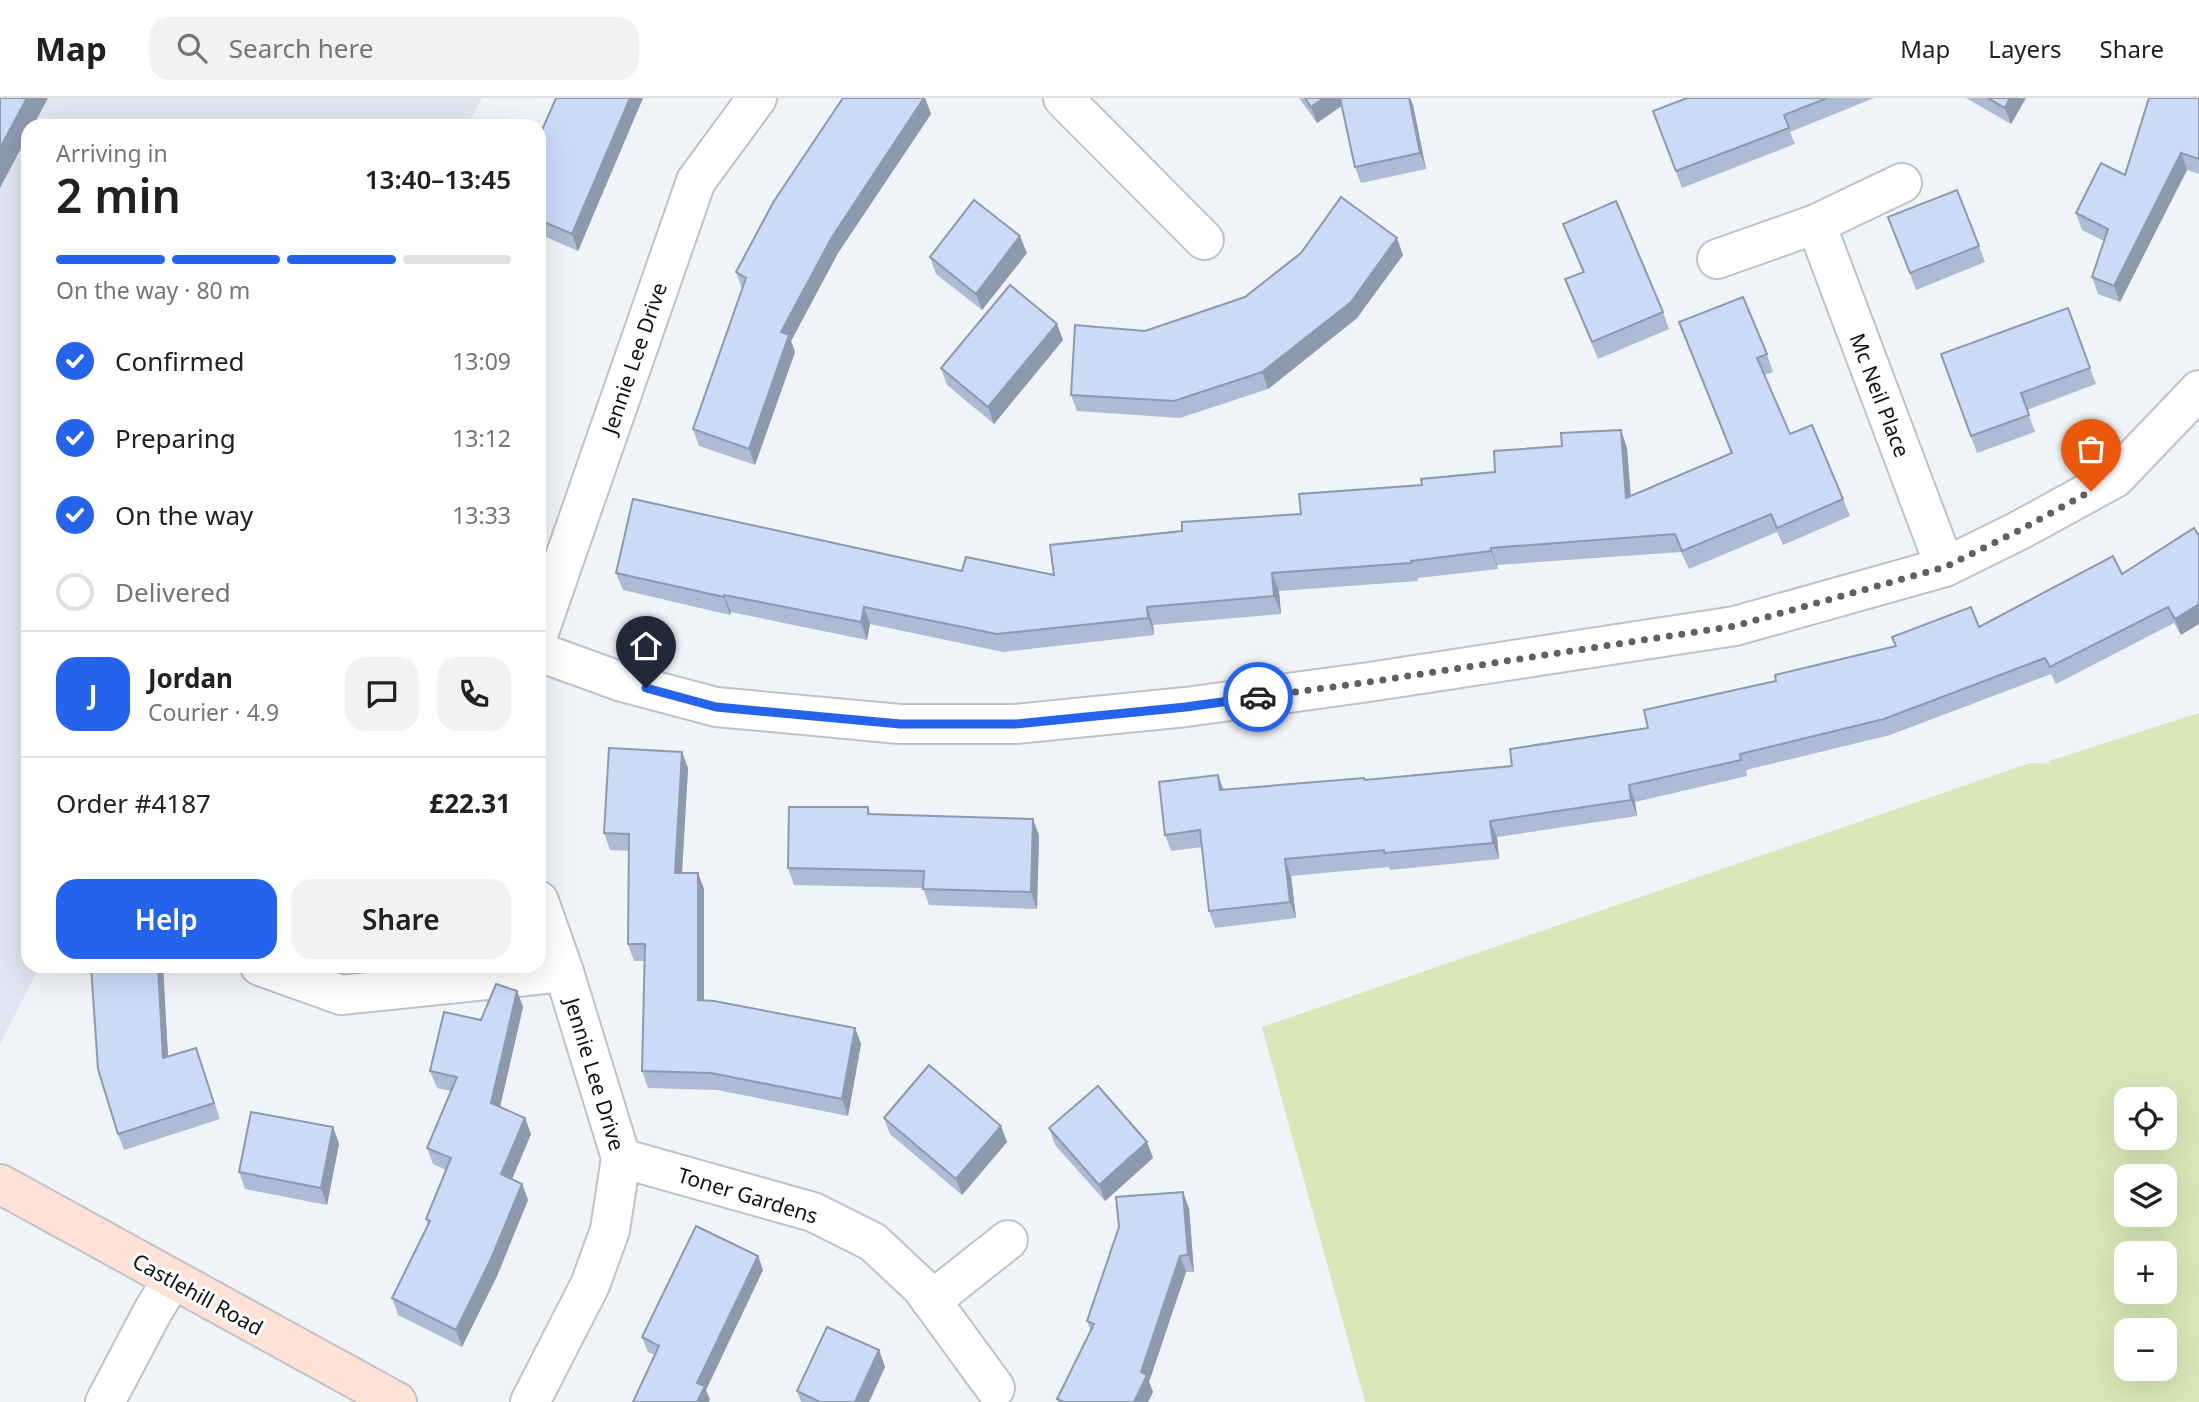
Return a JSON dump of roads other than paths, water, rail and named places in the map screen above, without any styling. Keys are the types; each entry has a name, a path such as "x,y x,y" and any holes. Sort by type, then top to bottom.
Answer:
{"main road":[{"name":"Castlehill Road","path":"0,1184 397,1402"}],"street":[{"name":"Jennie Lee Drive","path":"546,612 696,181 757,98"},
{"path":"1063,98 1205,240"},
{"path":"1717,259 1816,224 1902,183"},
{"name":"Mc Neil Place","path":"1816,224 1945,567"},
{"path":"546,655 622,682 716,707 900,724 1015,724 1186,707 1735,626 1945,567 2020,530 2115,478 2199,390"},
{"name":"Jennie Lee Drive","path":"530,1402 590,1285 610,1230 621,1158 546,921"},
{"path":"280,973 341,995 564,972"},
{"name":"Toner Gardens","path":"621,1158 813,1212 873,1242 922,1289 995,1388"},
{"path":"931,1301 1008,1240"},
{"path":"105,1402 172,1280"}]}
